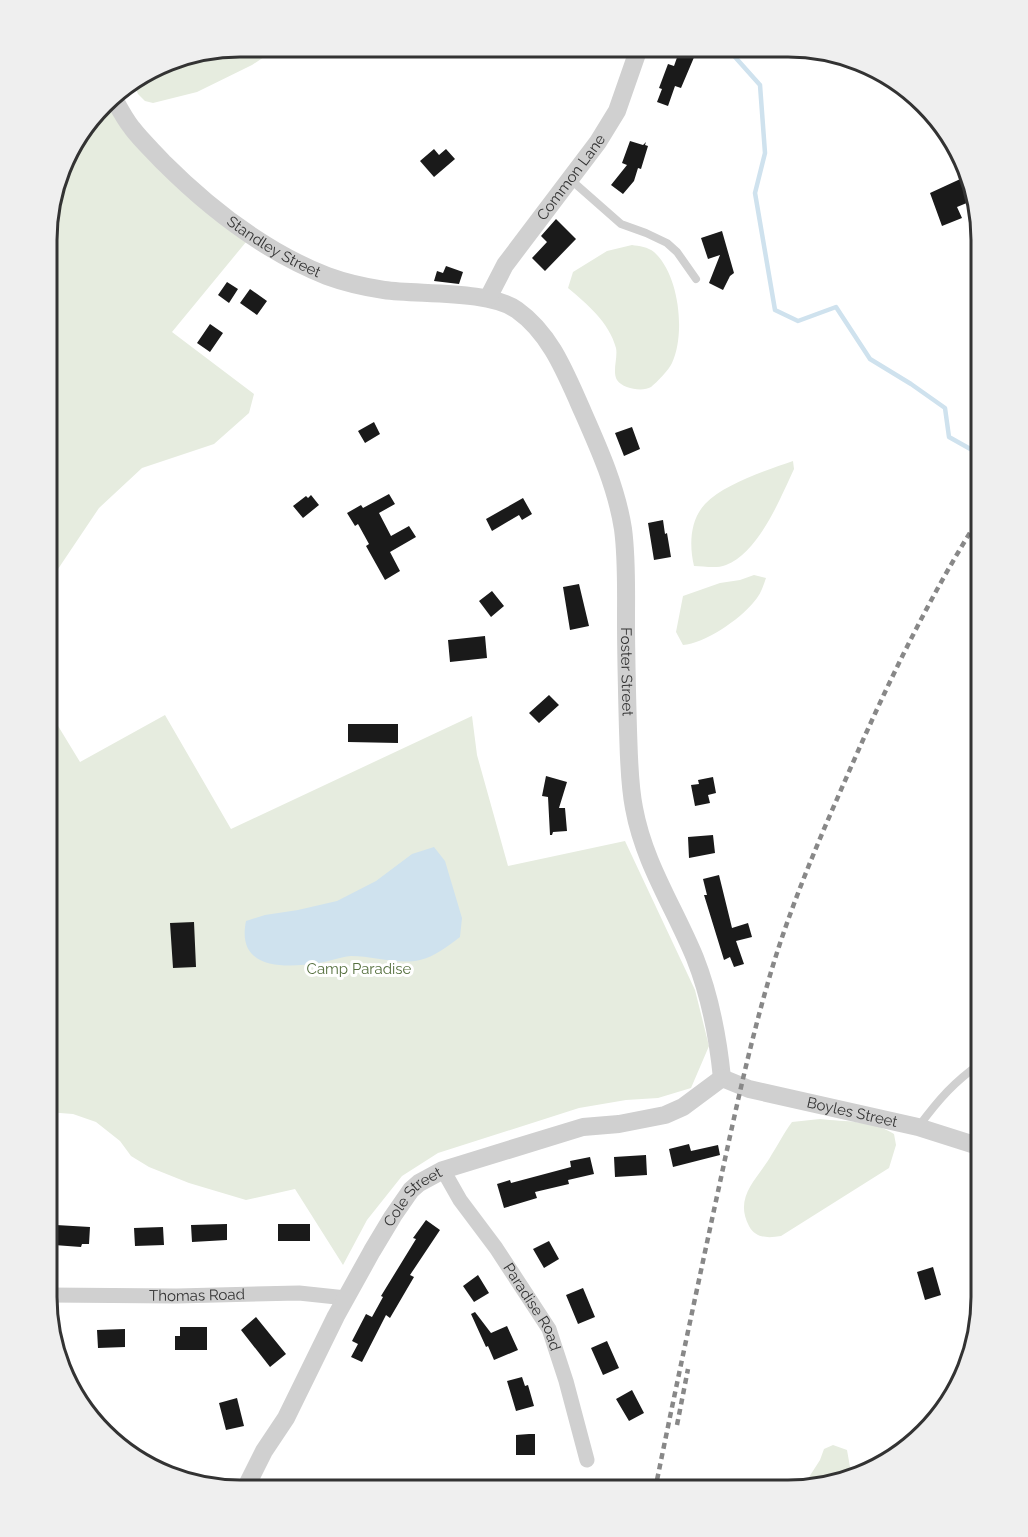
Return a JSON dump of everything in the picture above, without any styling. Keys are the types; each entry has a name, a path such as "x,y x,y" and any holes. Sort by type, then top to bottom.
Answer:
{"street":[{"name":"Common Lane","path":"488,298 506,265 598,142 617,111 636,57"},
{"name":"Standley Street","path":"117,104 132,128 177,176 224,215 288,258 355,285 417,294 488,298"},
{"name":"Foster Street","path":"488,298 506,303 540,330 558,359 607,468 622,527 626,570 629,767 633,806 641,841 657,881 696,960 714,1022 722,1078"},
{"name":"Boyles Street","path":"722,1078 749,1089 918,1127 971,1144"},
{"name":"Cole Street","path":"249,1480 264,1450 286,1418 346,1298 393,1216 411,1190 428,1176 442,1170 583,1127 619,1124 665,1115 683,1107 722,1078"},
{"name":"Paradise Road","path":"442,1170 460,1200 508,1265 549,1329 566,1381 587,1460"},
{"name":"Thomas Road","path":"57,1295 177,1296 299,1293 346,1298"}],"lane":[{"path":"570,179 621,224 646,232 667,243 677,252 696,279"},
{"path":"918,1127 940,1097 971,1070"}],"green space":[{"path":"240,57 264,57 197,92 153,103 145,101 136,89 148,81 192,63"},
{"path":"113,108 246,242 172,332 254,394 249,413 214,444 142,468 99,508 57,571 57,240 59,216 63,192 81,148"},
{"path":"632,245 652,250 663,262 678,304 679,336 672,363 654,385 647,389 633,389 617,380 616,348 613,339 596,314 568,288 573,272 607,251"},
{"path":"793,461 794,469 775,509 749,549 726,565 694,566 692,533 696,517 705,504 734,484"},
{"path":"754,575 766,578 759,594 747,609 731,623 711,635 692,644 683,645 676,632 683,596 720,583"},
{"name":"Camp Paradise","path":"165,715 231,829 472,716 477,755 508,866 625,841 695,990 709,1046 691,1088 658,1098 626,1100 579,1108 438,1153 402,1176 367,1220 343,1265 295,1189 246,1200 189,1183 149,1167 131,1156 120,1141 96,1122 73,1114 57,1113 57,724 80,762"},
{"path":"820,1119 868,1124 894,1134 896,1145 889,1168 781,1236 767,1237 755,1233 749,1226 745,1215 744,1205 750,1188 792,1122"},
{"path":"833,1445 847,1450 851,1469 836,1474 808,1479 820,1460 824,1449"}],"water":[{"path":"434,847 445,861 462,918 460,937 436,954 412,961 351,956 319,963 278,965 255,957 248,949 245,937 246,921 337,901 376,881 412,854"}],"building":[{"path":"677,57 694,57 681,88 675,86 668,106 657,102 662,89 659,88 668,64 674,66"},
{"path":"630,141 643,145 646,142 645,145 648,146 641,169 638,168 634,181 623,194 611,185 627,165 622,163"},
{"path":"434,149 439,155 446,149 455,159 434,177 420,161"},
{"path":"960,179 967,203 957,207 962,218 942,226 930,193"},
{"path":"556,219 576,239 545,271 532,258 547,242 541,236"},
{"path":"722,231 734,273 723,290 709,283 720,255 708,259 701,238"},
{"path":"446,266 463,272 459,284 434,281 437,271 443,273"},
{"path":"227,282 238,289 229,303 218,295"},
{"path":"250,289 267,301 257,315 240,303"},
{"path":"210,324 223,333 210,352 197,343"},
{"path":"374,422 380,434 365,443 358,431"},
{"path":"632,427 640,449 624,456 615,433"},
{"path":"389,494 395,504 379,513 391,536 409,526 416,537 390,552 400,571 385,580 366,546 369,544 358,524 355,526 347,513 361,505 363,508"},
{"path":"311,495 319,505 303,518 293,506"},
{"path":"523,498 532,514 522,520 519,515 492,531 486,519"},
{"path":"663,520 671,557 654,560 648,523"},
{"path":"579,584 589,626 570,630 563,587"},
{"path":"492,591 504,606 491,617 479,601"},
{"path":"485,636 487,658 450,662 448,640"},
{"path":"549,695 559,705 539,723 529,713"},
{"path":"348,724 398,724 398,743 348,742"},
{"path":"546,776 567,782 559,808 565,808 567,831 553,832 552,835 550,835 548,797 542,796"},
{"path":"713,777 716,793 708,795 710,803 695,806 691,785 699,784 698,780"},
{"path":"713,835 715,853 689,858 688,837"},
{"path":"719,875 732,928 748,923 752,937 736,941 744,964 734,967 730,957 724,960 704,895 707,895 703,879"},
{"path":"194,922 196,967 173,968 170,923"},
{"path":"689,1144 691,1151 718,1145 720,1155 673,1167 669,1149"},
{"path":"646,1155 647,1175 615,1177 614,1157"},
{"path":"590,1157 594,1174 568,1180 569,1184 535,1192 537,1198 504,1208 497,1184 510,1180 511,1183 571,1167 570,1161"},
{"path":"426,1220 440,1230 410,1275 414,1277 390,1318 386,1315 362,1362 351,1357 358,1344 352,1341 366,1314 372,1317 383,1297 381,1296 416,1239 413,1238"},
{"path":"227,1224 227,1240 192,1242 191,1225"},
{"path":"278,1224 310,1224 310,1241 278,1241"},
{"path":"57,1225 90,1227 89,1244 82,1244 81,1247 57,1245"},
{"path":"163,1227 164,1245 135,1246 134,1228"},
{"path":"549,1241 559,1259 544,1268 533,1249"},
{"path":"933,1267 941,1295 925,1300 917,1272"},
{"path":"478,1275 489,1293 474,1302 463,1286"},
{"path":"583,1288 595,1317 578,1324 566,1295"},
{"path":"475,1312 491,1333 507,1326 518,1350 494,1360 471,1314"},
{"path":"256,1317 286,1354 270,1367 241,1330"},
{"path":"180,1327 207,1327 207,1350 175,1350 175,1336 180,1336"},
{"path":"125,1329 125,1347 98,1348 97,1330"},
{"path":"607,1341 619,1368 603,1375 591,1348"},
{"path":"522,1377 525,1386 528,1385 534,1406 516,1411 507,1381"},
{"path":"632,1390 644,1413 629,1421 616,1399"},
{"path":"237,1398 244,1426 226,1430 219,1403"},
{"path":"535,1434 535,1455 516,1455 516,1435"}],"waterway":[{"path":"735,57 760,85 765,153 755,193 775,310 798,321 836,307 870,359 945,408 949,437 971,449"}],"railway":[{"path":"657,1480 741,1086 781,939 825,827 891,680 924,613 971,531"},
{"path":"677,1425 688,1369"}]}
